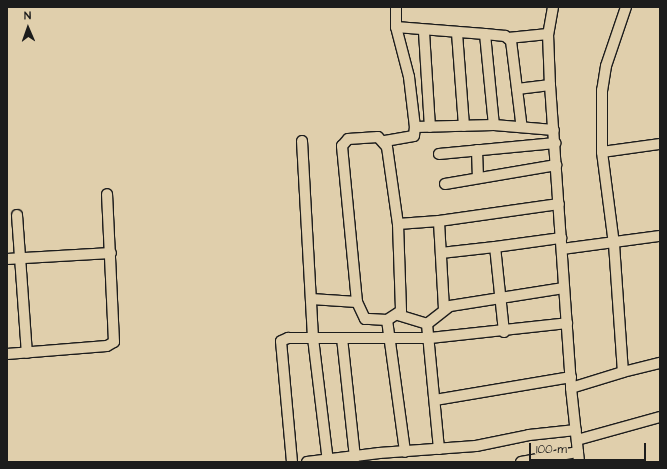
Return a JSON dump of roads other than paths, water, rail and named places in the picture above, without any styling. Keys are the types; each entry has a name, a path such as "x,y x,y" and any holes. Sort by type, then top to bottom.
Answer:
{"street":[{"path":"385,141 398,224 401,311 398,315 386,320 365,319 357,302 342,146 348,138 378,136 385,141 414,136 415,127 409,77 396,27 396,7"},
{"path":"521,462 579,457 571,383 550,85 548,34 553,7"},
{"path":"623,372 614,244 602,152 605,72 626,7"},
{"path":"396,27 424,32 485,34 508,38 548,34"},
{"path":"424,32 430,127"},
{"path":"457,33 464,126"},
{"path":"485,34 494,125"},
{"path":"508,38 522,127"},
{"path":"517,89 550,85"},
{"path":"415,127 494,125 554,130"},
{"path":"302,141 313,338 328,461"},
{"path":"439,154 554,143"},
{"path":"602,152 660,144"},
{"path":"477,150 478,178"},
{"path":"445,184 556,165"},
{"path":"7,354 107,346 114,342 111,253 107,194"},
{"path":"398,224 439,221 559,204"},
{"path":"17,215 27,353"},
{"path":"439,221 444,309"},
{"path":"562,249 614,244 660,236"},
{"path":"440,253 561,238"},
{"path":"495,247 499,299 504,332"},
{"path":"7,259 111,253"},
{"path":"428,324 444,309 564,288"},
{"path":"311,299 357,302"},
{"path":"398,315 428,324"},
{"path":"386,320 390,338 405,452"},
{"path":"292,462 280,343 288,338 430,338 504,332 567,323"},
{"path":"428,324 439,449"},
{"path":"342,338 355,457"},
{"path":"435,400 571,383 660,363"},
{"path":"307,462 355,457 380,457 405,452 576,435 660,417"}]}
